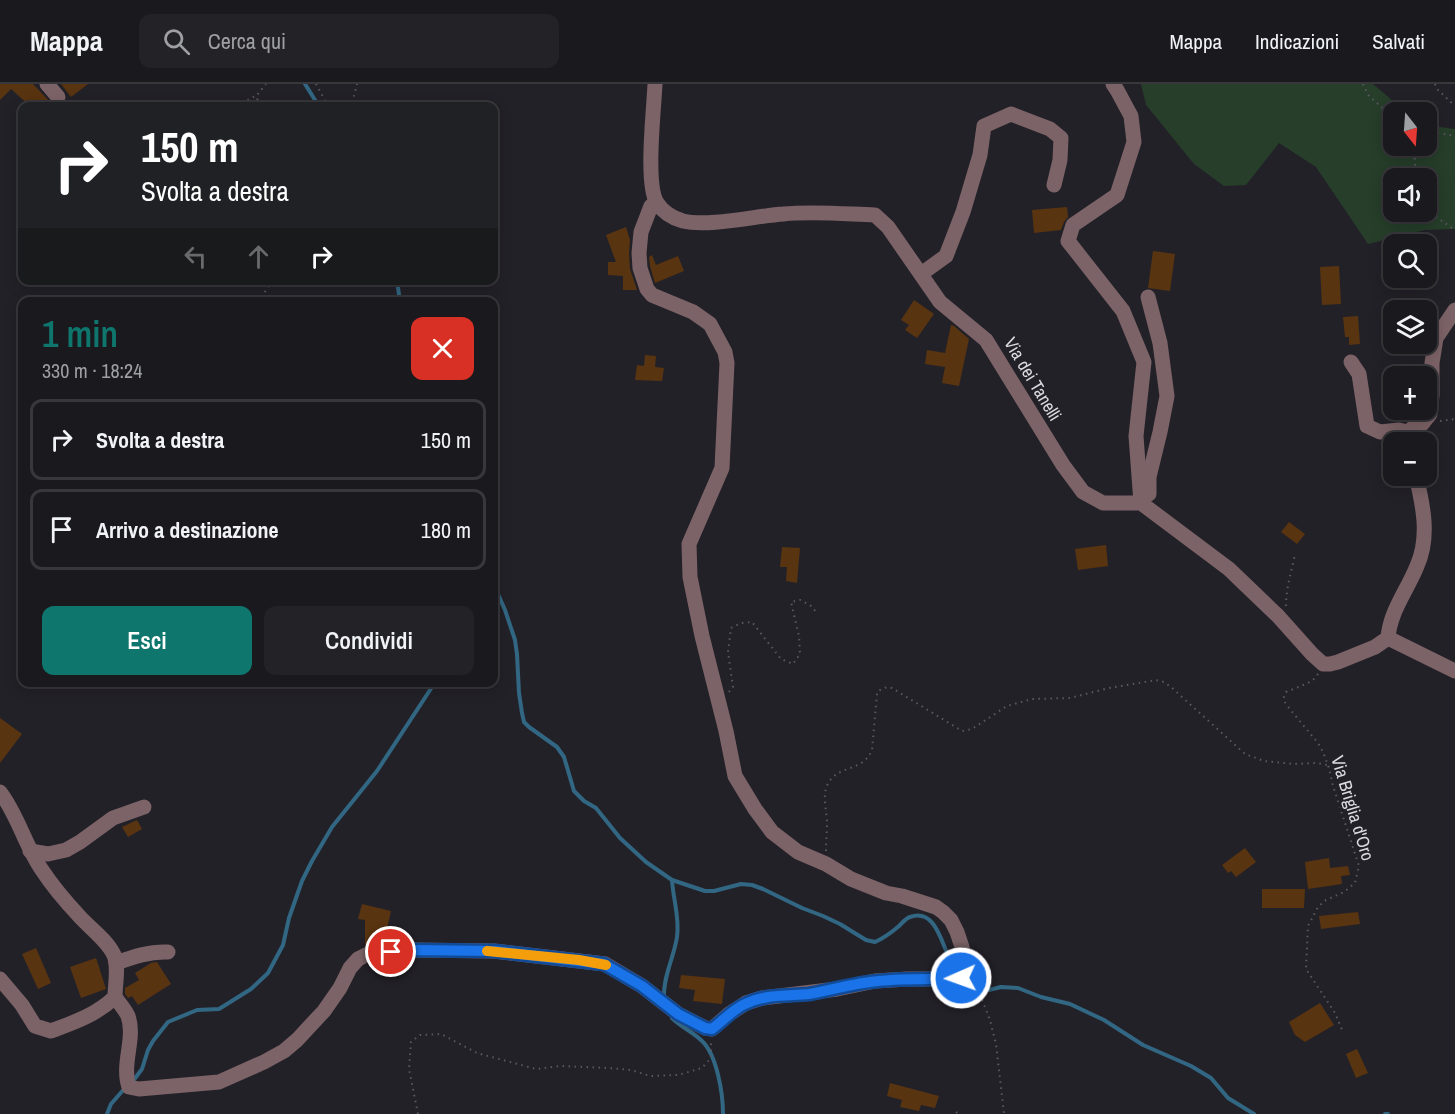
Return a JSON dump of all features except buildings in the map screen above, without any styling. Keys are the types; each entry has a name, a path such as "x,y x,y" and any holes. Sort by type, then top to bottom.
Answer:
{"street":[{"path":"47,84 58,97"},
{"path":"0,792 40,868 59,894 114,954 115,997 127,1014 129,1022 127,1080 129,1087 139,1089 219,1082 284,1051 324,1011 350,968 358,959 368,954 413,950 494,951 604,964 642,986 678,1014 705,1028 712,1029 746,1003 762,998 827,991 875,981 961,978 964,959 962,947 951,920 943,912 936,907 886,893 851,879 826,864 798,852 772,832 735,776 690,577 688,544 722,468 727,363 725,352 710,324 693,312 652,295 647,289 640,268 641,232 651,206 656,202 652,192 651,174 655,84"},
{"path":"1113,84 1131,116 1134,142 1117,195 1073,225 1068,241 1123,310 1144,362 1136,436 1145,505 1228,569 1323,664 1338,662 1375,647 1388,638"},
{"path":"921,273 946,256 963,212 980,154 984,126 1011,114 1050,129 1061,138 1060,160 1054,185"},
{"name":"Via dei Tanelli","path":"656,202 671,217 684,222 708,222 785,213 876,215 888,227 940,302 986,340 1063,465 1083,492 1103,503 1145,505"},
{"path":"1145,505 1167,396 1160,343 1148,297"},
{"path":"1411,432 1430,414 1432,363 1436,338 1455,310"},
{"path":"1351,362 1359,374 1366,426 1380,432 1399,430 1402,432"},
{"path":"1388,638 1391,618 1423,551 1423,512 1418,486"},
{"path":"1388,638 1455,671"},
{"path":"30,851 48,854 66,850 113,818 144,807"},
{"path":"116,963 144,954 168,952"},
{"path":"0,979 22,1005 35,1026 51,1031 89,1016 115,997"}],"path":[{"path":"244,102 257,95 266,84"},
{"path":"316,84 326,102"},
{"path":"351,102 357,84"},
{"path":"1363,84 1369,96 1383,108"},
{"path":"1435,84 1455,105"},
{"path":"257,95 258,102"},
{"path":"1437,132 1455,136"},
{"path":"1437,218 1455,230"},
{"path":"1288,627 1286,597 1295,555"},
{"path":"718,700 726,696 733,687 728,652 731,628 741,623 752,622 781,659 793,664 800,654 799,636 791,602 800,600 810,605 818,614"},
{"name":"Via Briglia d'Oro","path":"1323,664 1313,680 1287,692 1284,701 1323,752 1359,866 1355,883 1318,907 1308,926 1306,969 1335,1013 1343,1032"},
{"path":"826,864 825,794 827,784 835,775 859,765 870,756 877,694 883,688 892,688 962,731 967,731 1007,706 1023,701 1070,698 1156,680 1171,687 1245,754 1264,761 1327,765"},
{"path":"961,978 981,997 990,1020 996,1044 1004,1114"},
{"path":"418,1114 410,1069 411,1042 420,1035 441,1034 477,1053 536,1069 560,1066 600,1068 631,1070 650,1076 678,1075 702,1068 711,1058 712,1029"}],"green space":[{"path":"1141,84 1373,84 1394,102 1383,102 1383,156 1437,156 1437,126 1455,129 1455,229 1383,234 1383,240 1368,244 1316,167 1279,143 1246,185 1224,186 1194,164 1146,105"}],"waterway":[{"path":"305,84 316,102"},
{"path":"398,285 399,297"},
{"path":"498,594 515,640 519,693 524,722 557,747 564,757 574,791 596,808 620,838 646,862 672,880 705,891 741,884 752,885 840,924 866,940 875,942 891,933 909,918 926,917 936,928 949,957 958,968"},
{"path":"133,1081 142,1069 153,1041 168,1022 197,1010 219,1009 251,989 268,973 283,945 289,918 312,861 332,827 377,771 432,687"},
{"path":"664,997 665,982 678,930 672,880"},
{"path":"966,975 989,990 1001,987 1018,988 1041,997 1070,1004 1104,1020 1143,1045 1191,1066 1211,1078 1228,1098 1254,1114"},
{"path":"672,1018 702,1041 712,1056 722,1096 723,1114"},
{"path":"107,1114 111,1104 125,1088"}],"slow traffic":[{"path":"487,951 579,960 606,965"}],"route":[{"path":"391,952 494,951 604,964 642,986 678,1014 705,1028 712,1029 746,1003 762,998 808,994 875,981 961,978"}]}
